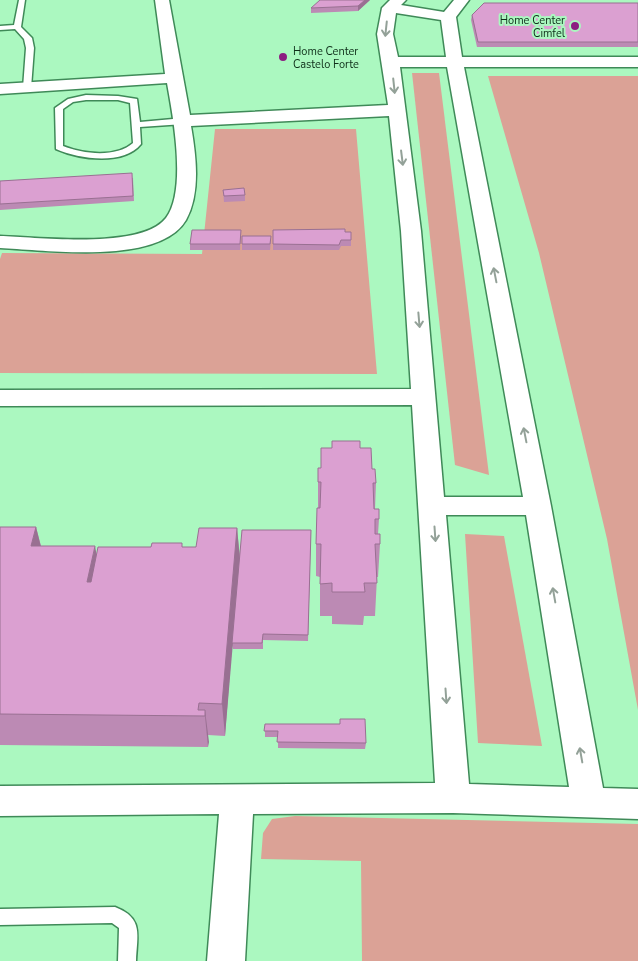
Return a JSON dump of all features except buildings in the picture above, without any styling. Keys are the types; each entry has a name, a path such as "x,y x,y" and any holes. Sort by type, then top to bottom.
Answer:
{"street":[{"path":"0,242 130,243 165,232 181,213 186,165 184,122 174,78 162,0"},
{"path":"462,0 448,17 454,62 538,506 589,803"},
{"path":"448,17 394,4 385,34 391,62 411,231 425,397 453,798"},
{"path":"391,62 638,62"},
{"path":"0,89 174,78"},
{"path":"184,122 396,110"},
{"path":"0,398 425,397"},
{"path":"433,506 538,506"},
{"path":"0,801 453,798 638,804"},
{"path":"226,961 237,799"}],"lane":[{"path":"17,27 22,0"},
{"path":"0,28 17,27 28,38 30,48 26,88"},
{"path":"128,99 134,102 137,125 138,144 125,153 78,155 59,147 59,108 72,100 128,99"},
{"path":"137,125 184,122"},
{"path":"0,917 115,915 128,924 126,961"}],"shaded area":[{"path":"412,73 439,73 489,475 455,465"},
{"path":"488,76 638,76 638,710 607,539 539,253"},
{"path":"215,129 356,129 377,374 0,373 0,259 2,253 202,254"},
{"path":"465,534 504,536 542,746 478,743"},
{"path":"295,816 638,824 638,961 362,961 361,861 261,859 263,833 272,819"}],"place":[{"name":"Home Center Cimfel","path":"575,26"},
{"name":"Home Center Castelo Forte","path":"283,57"}]}
